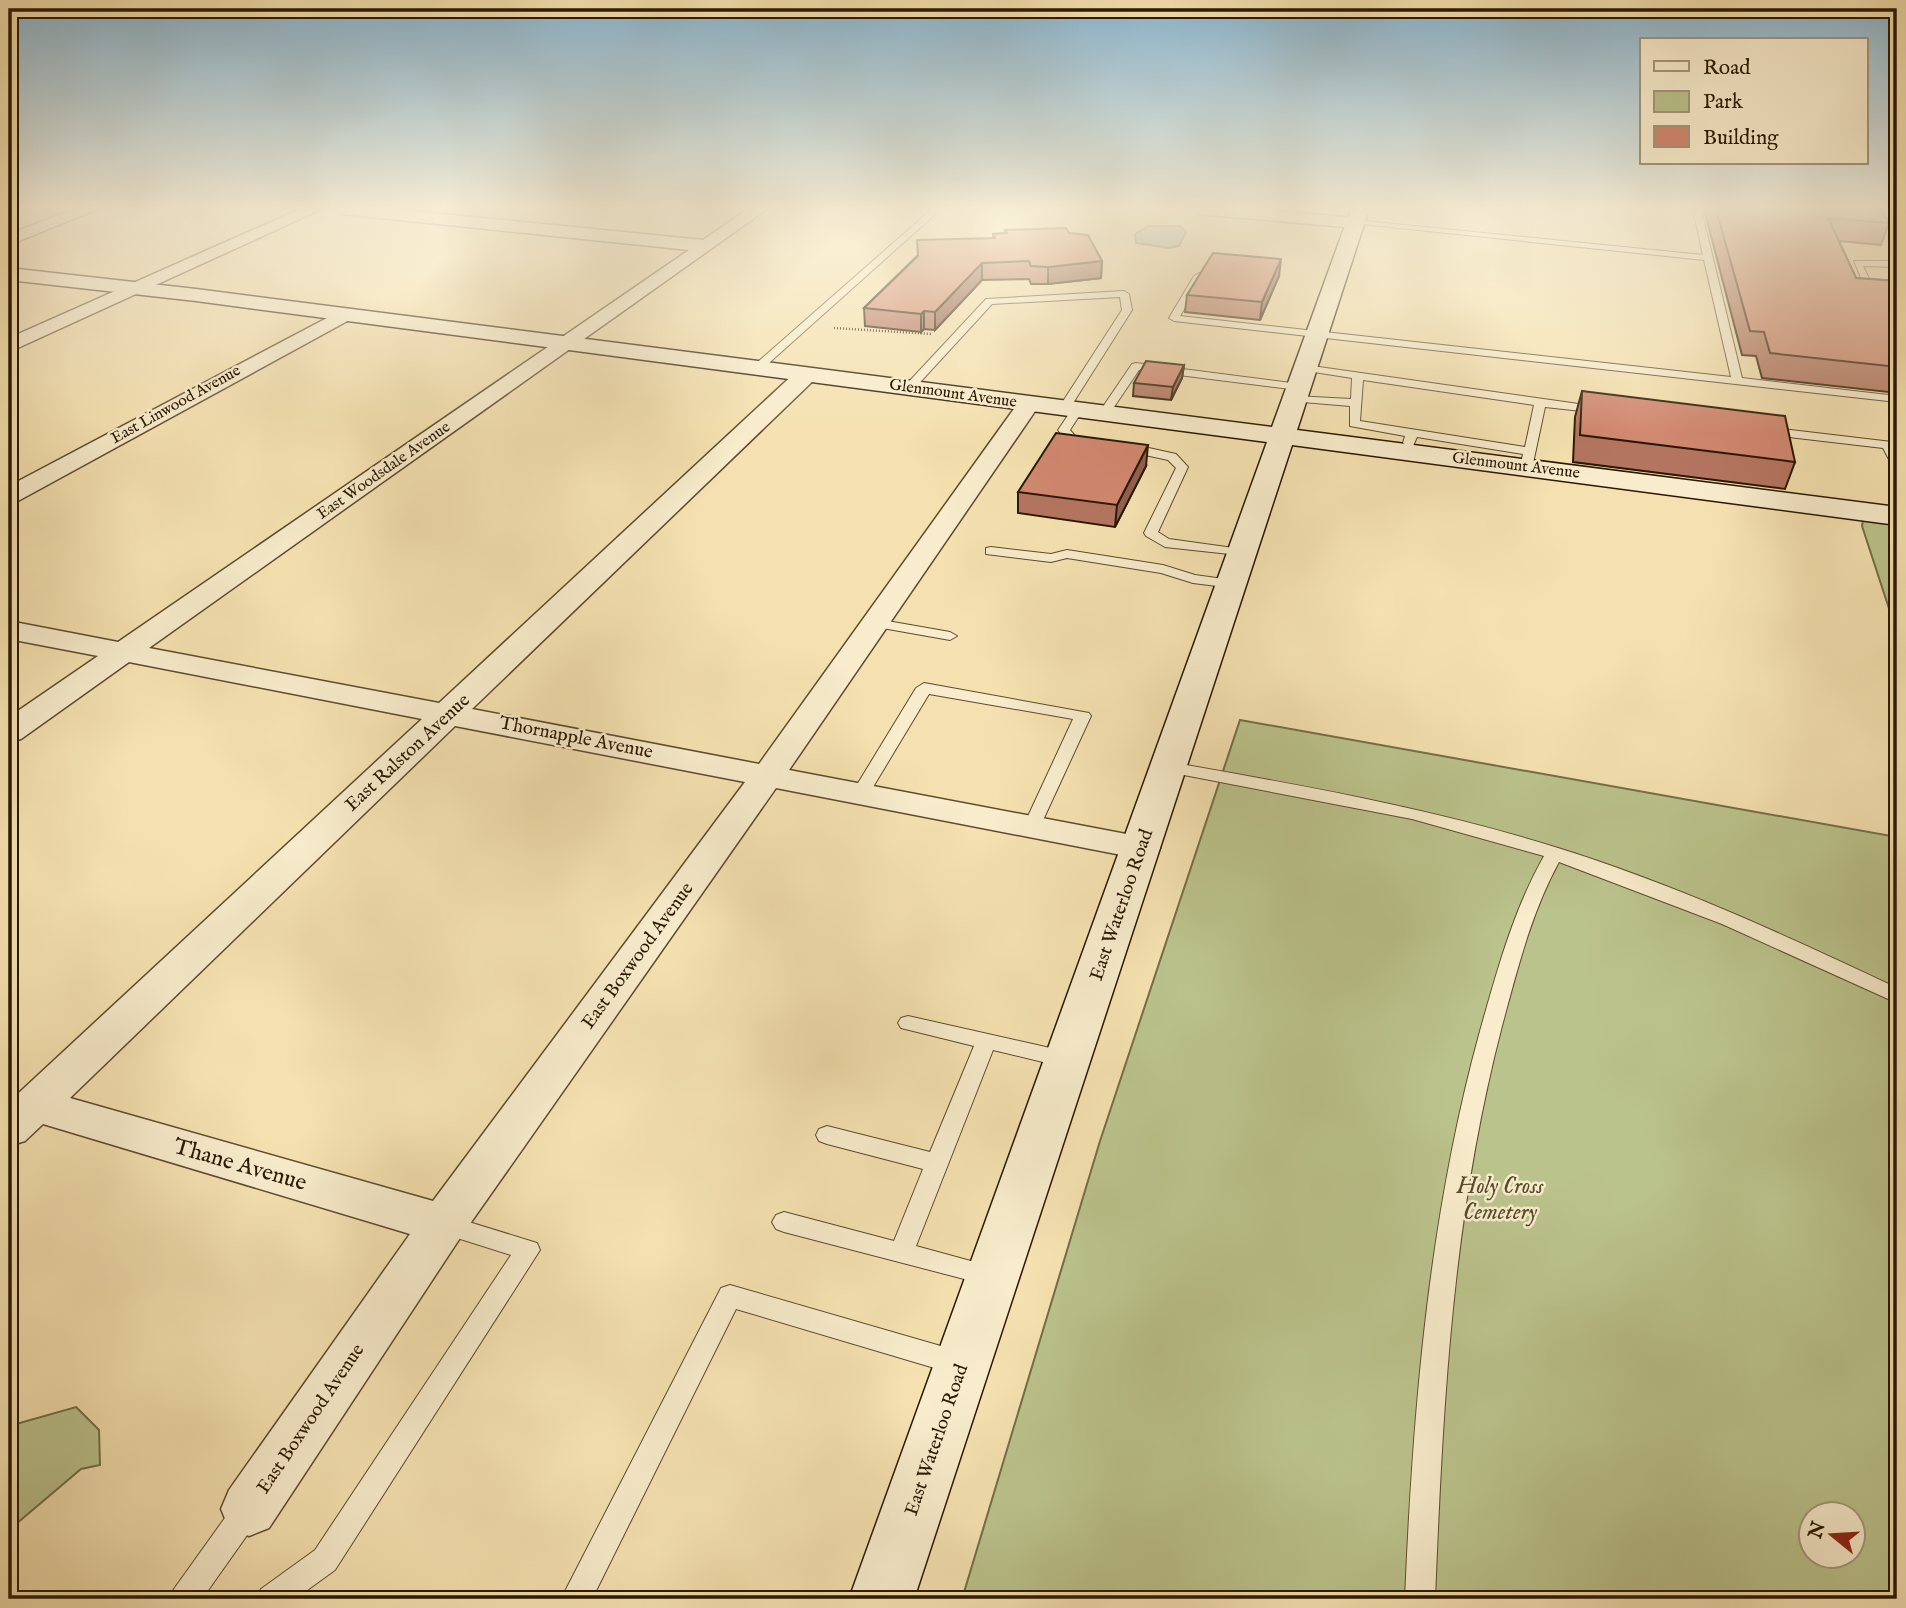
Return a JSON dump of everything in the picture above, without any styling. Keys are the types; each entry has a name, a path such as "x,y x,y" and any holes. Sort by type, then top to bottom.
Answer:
{"street":[{"name":"Glenmount Avenue","path":"102,284 1104,414 1295,398 1409,443 1897,516"},
{"path":"9,346 147,284"},
{"name":"East Woodsdale Avenue","path":"9,732 653,284"},
{"name":"East Waterloo Road","path":"881,1599 1142,848 1334,284"},
{"name":"East Linwood Avenue","path":"9,496 344,315"},
{"name":"East Ralston Avenue","path":"23,1117 806,375"},
{"name":"East Boxwood Avenue","path":"249,1509 443,1224 876,623 1057,408"},
{"name":"Thornapple Avenue","path":"9,630 1142,848"},
{"name":"Thane Avenue","path":"23,1117 443,1224"}],"lane":[{"path":"756,369 852,284"},
{"path":"1194,284 1174,318 1262,330 1897,399"},
{"path":"1714,284 1737,381"},
{"path":"1867,284 1873,298 1897,300"},
{"path":"909,388 989,301 1124,294 1127,310 1057,408 1064,430 1072,440 1172,457 1182,467 1151,533 1165,544 1238,569"},
{"path":"1104,414 1136,366 1295,398 1356,403"},
{"path":"1295,398 1358,375 1612,412"},
{"path":"1358,375 1354,424 1409,443"},
{"path":"1528,460 1540,403"},
{"path":"1755,429 1888,445 1897,464"},
{"path":"991,551 1052,558 1067,554 1163,569 1192,579 1238,569"},
{"path":"876,623 950,636"},
{"path":"861,793 924,688 1083,716 1032,827"},
{"path":"1169,767 1386,807 1555,853 1686,902 1897,996"},
{"path":"1420,1599 1424,1457 1441,1291 1466,1126 1485,1047 1520,929 1537,883 1555,853"},
{"path":"908,1023 1068,1060"},
{"path":"901,1253 986,1041"},
{"path":"827,1135 937,1163"},
{"path":"784,1222 993,1277"},
{"path":"271,1599 325,1560 528,1250 443,1224"},
{"path":"576,1599 730,1296 963,1364"},
{"path":"184,1599 249,1509"}],"path":[{"path":"806,325 894,334 898,330 957,337"}],"green space":[{"path":"1863,520 1897,525 1897,633 1862,526"},
{"name":"Holy Cross Cemetery","path":"1240,720 1897,837 1897,1599 962,1599 1100,1141"},
{"path":"76,1407 99,1430 100,1465 81,1469 9,1530 9,1426"}],"building":[{"path":"889,284 962,284 935,312 924,311 921,314 864,308"},
{"path":"1194,284 1270,284 1262,302 1187,295"},
{"path":"1737,284 1897,284 1897,367 1770,353 1764,332 1750,331"},
{"path":"1146,361 1184,365 1173,387 1134,383"},
{"path":"1582,391 1785,416 1795,462 1580,435"},
{"path":"1056,433 1148,445 1117,505 1018,492"}]}
